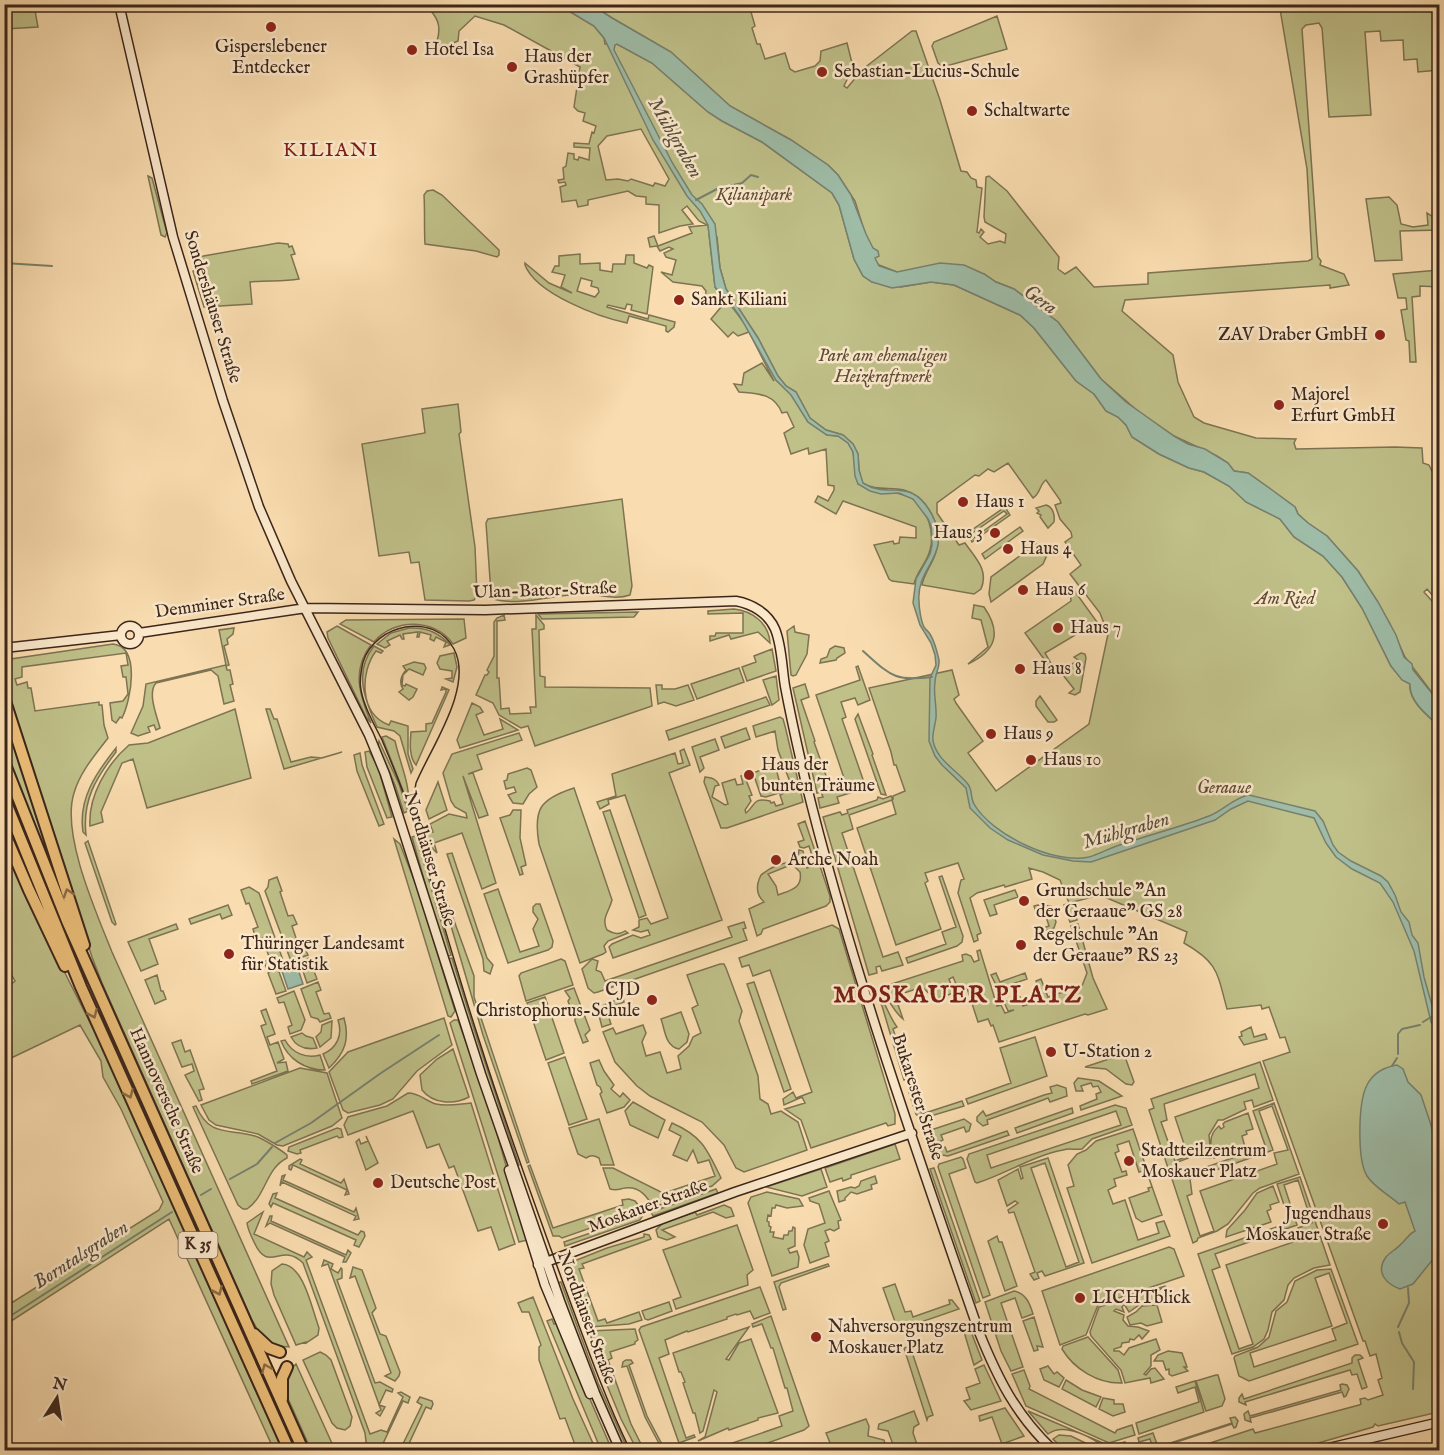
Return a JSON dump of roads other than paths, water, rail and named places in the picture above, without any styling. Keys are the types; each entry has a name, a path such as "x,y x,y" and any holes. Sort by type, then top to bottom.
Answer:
{"highway":[{"path":"4,698 98,989"},
{"name":"Hannoversche Straße","path":"4,762 67,921 303,1450"},
{"name":"Hannoversche Straße","path":"4,798 81,987 289,1450"},
{"path":"4,832 52,940 71,977 81,987"},
{"path":"247,1324 266,1346 280,1352"},
{"path":"285,1411 282,1382 287,1367"}],"street":[{"name":"Sondershäuser Straße","path":"118,4 173,237 219,391 259,507 292,583 306,608"},
{"name":"Ulan-Bator-Straße","path":"306,608 485,610 736,601 745,602 758,609 775,628"},
{"name":"Demminer Straße","path":"139,633 306,608"},
{"name":"Nordhäuser Straße","path":"306,608 369,735 385,774 442,956 500,1128 508,1167 543,1264 620,1450"},
{"path":"128,626 134,627 139,633 138,640 130,645 124,642 121,635 123,629 128,626"},
{"name":"Bukarester Straße","path":"775,628 789,707 823,847 863,984 912,1132 991,1361 1011,1401 1031,1428 1053,1450"},
{"path":"4,648 121,635"},
{"name":"Moskauer Straße","path":"543,1264 735,1192 912,1132"},
{"name":"Nordhäuser Straße","path":"543,1264 559,1324 615,1450"},
{"path":"1320,1450 1440,1422"}],"waterway":[{"path":"729,186 742,183 751,175 758,177"},
{"path":"696,200 717,189"},
{"path":"4,263 52,266"},
{"name":"Borntalsgraben","path":"863,651 893,675 909,678 932,677"},
{"path":"1423,1022 1431,1017"},
{"path":"1398,1054 1398,1034 1402,1029 1420,1025"},
{"name":"Borntalsgraben","path":"275,1143 311,1123 439,1035"},
{"path":"1392,1066 1397,1058"},
{"name":"Borntalsgraben","path":"230,1179 257,1164 272,1147"},
{"name":"Borntalsgraben","path":"201,1195 211,1189"},
{"name":"Borntalsgraben","path":"4,1320 172,1212"},
{"path":"1398,1327 1409,1303 1408,1288"},
{"path":"1399,1332 1402,1343 1414,1362 1413,1389"}],"tram line":[{"path":"414,814 416,783 448,717 459,681 459,664 454,649 445,637 420,626 392,631 379,639 370,649 361,672 362,696 407,803 471,1014 530,1190 594,1365 630,1450"}],"place":[{"name":"Gisperslebener Entdecker","path":"271,27"},
{"name":"Hotel Isa","path":"412,50"},
{"name":"Haus der Grashüpfer","path":"512,67"},
{"name":"Sebastian-Lucius-Schule","path":"822,72"},
{"name":"Schaltwarte","path":"972,111"},
{"name":"Sankt Kiliani","path":"679,300"},
{"name":"ZAV Draber GmbH","path":"1380,335"},
{"name":"Majorel Erfurt GmbH","path":"1279,405"},
{"name":"Haus 1","path":"963,502"},
{"name":"Haus 3","path":"995,533"},
{"name":"Haus 4","path":"1008,549"},
{"name":"Haus 6","path":"1023,590"},
{"name":"Haus 7","path":"1058,628"},
{"name":"Haus 8","path":"1020,669"},
{"name":"Haus 9","path":"991,734"},
{"name":"Haus 10","path":"1031,760"},
{"name":"Haus der bunten Träume","path":"749,775"},
{"name":"Arche Noah","path":"776,860"},
{"name":"Grundschule \"An der Geraaue\" GS 28","path":"1024,901"},
{"name":"Regelschule \"An der Geraaue\" RS 23","path":"1021,945"},
{"name":"Thüringer Landesamt für Statistik","path":"229,954"},
{"name":"CJD Christophorus-Schule","path":"652,1000"},
{"name":"U-Station 2","path":"1051,1052"},
{"name":"Stadtteilzentrum Moskauer Platz","path":"1129,1161"},
{"name":"Deutsche Post","path":"378,1183"},
{"name":"Jugendhaus Moskauer Straße","path":"1383,1224"},
{"name":"LICHTblick","path":"1080,1298"},
{"name":"Nahversorgungszentrum Moskauer Platz","path":"816,1337"}],"district":[{"name":"KILIANI","path":"331,150"},
{"name":"MOSKAUER PLATZ","path":"958,995"}],"water label":[{"name":"Mühlgraben","path":"675,138"},
{"name":"Gera","path":"1040,300"},
{"name":"Mühlgraben","path":"1126,831"}],"park label":[{"name":"Kilianipark","path":"754,195"},
{"name":"Park am ehemaligen Heizkraftwerk","path":"883,366"},
{"name":"Am Ried","path":"1285,599"},
{"name":"Geraaue","path":"1224,788"}]}
